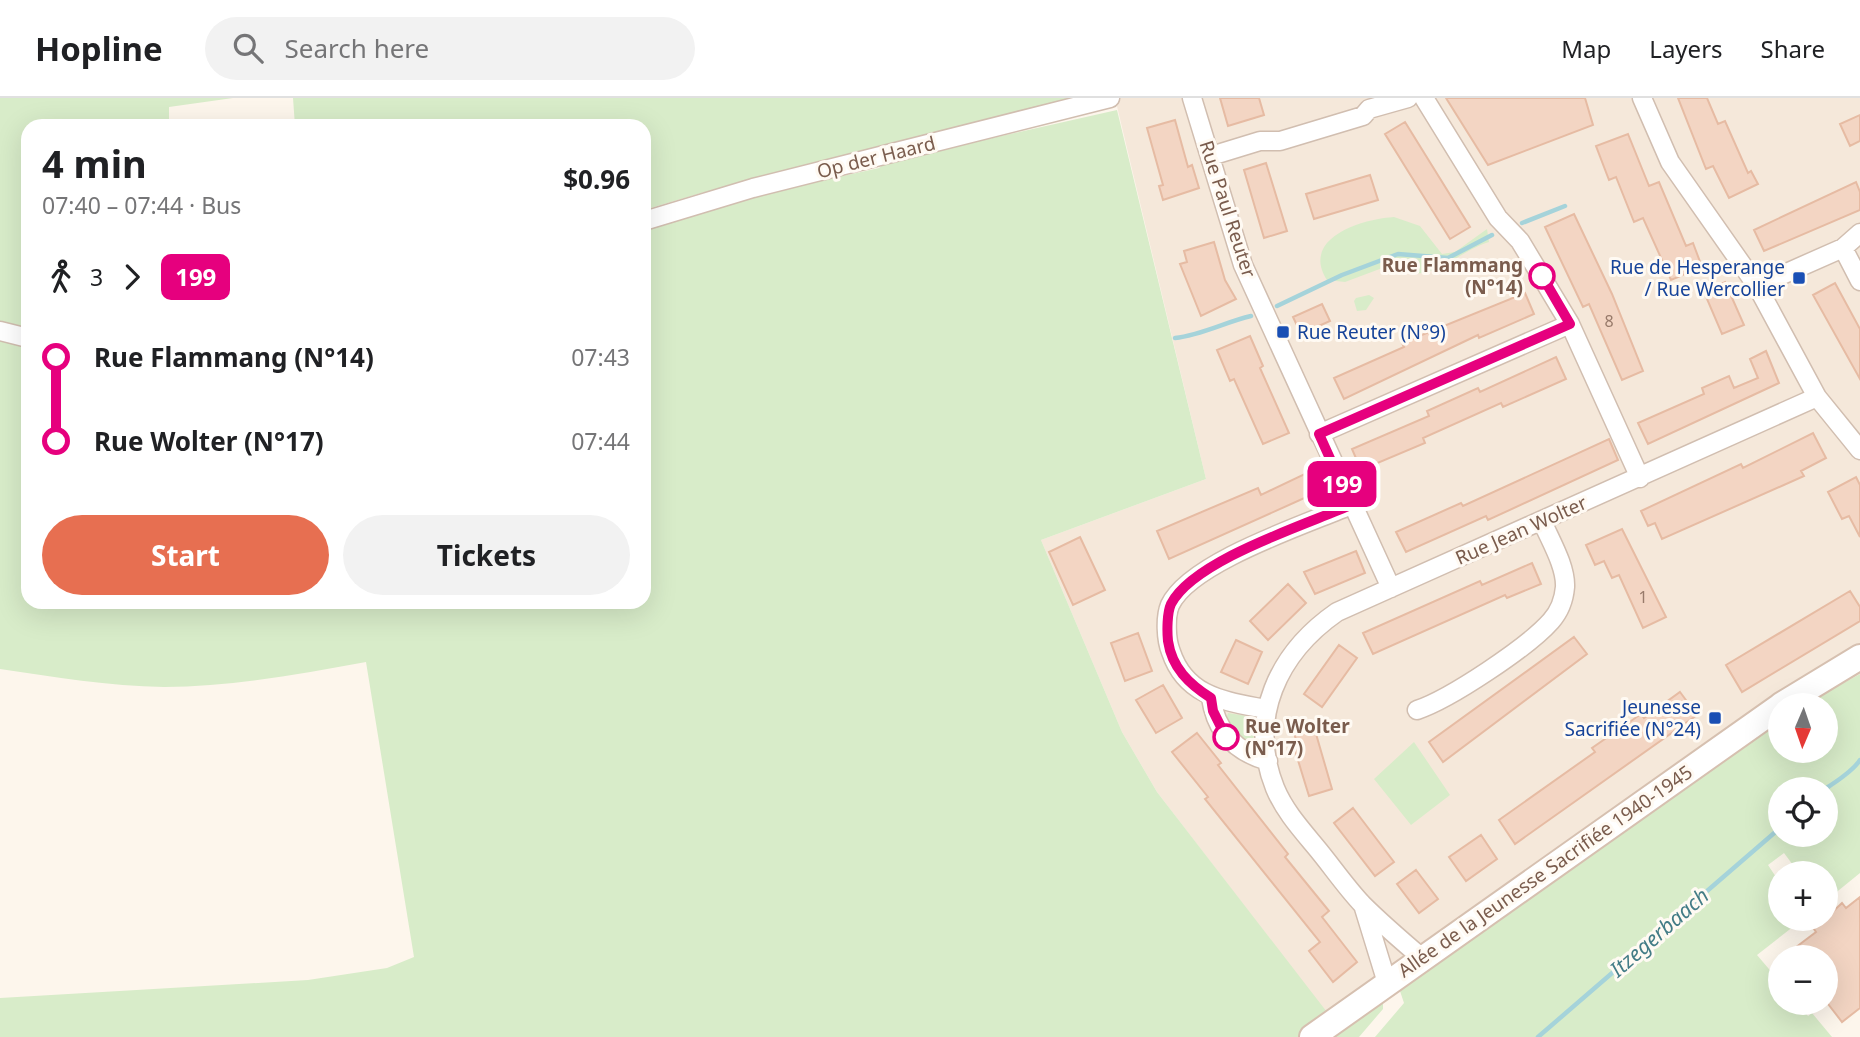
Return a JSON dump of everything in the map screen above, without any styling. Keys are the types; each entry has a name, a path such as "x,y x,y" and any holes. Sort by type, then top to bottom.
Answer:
{"main road":[{"name":"Allée de la Jeunesse Sacrifiée 1940-1945","path":"1801,693 1860,657"},
{"name":"Allée de la Jeunesse Sacrifiée 1940-1945","path":"1312,1037 1768,714"}],"street":[{"name":"Op der Haard","path":"651,219 753,188 1110,98"},
{"name":"Rue Paul Reuter","path":"1192,98 1243,265 1391,588"},
{"path":"1211,156 1260,141 1292,137 1408,98"},
{"path":"1424,98 1498,218 1520,241 1570,324 1640,478"},
{"path":"1642,98 1670,162 1757,286 1817,397 1860,450"},
{"path":"1757,286 1851,247 1860,233"},
{"path":"1851,247 1860,281"},
{"path":"1319,434 1570,324"},
{"path":"0,331 21,336"},
{"name":"Rue Jean Wolter","path":"1422,958 1363,904 1289,813 1275,788 1268,761 1265,709 1279,671 1305,637 1337,612 1817,397"},
{"path":"1265,709 1211,698 1190,685 1176,666 1167,634 1170,605 1196,575 1219,562 1351,505"},
{"path":"1417,710 1440,703 1535,636 1552,620 1561,604 1565,578 1542,521"},
{"path":"1211,698 1213,711 1226,737 1246,755 1268,761"},
{"name":"Rue Jean Wolter","path":"1363,904 1388,983"}],"shaded area":[{"path":"1115,98 1860,98 1860,674 1824,693 1768,693 1768,727 1724,755 1341,1032 1157,792 1122,732 1041,540 1206,479"}],"green space":[{"path":"0,98 233,98 169,107 169,119 21,119 21,330 0,326"},
{"path":"293,98 1081,98 651,208 651,119 294,119"},
{"path":"1117,110 1206,479 1041,540 1122,732 1157,792 1330,1016 1300,1037 0,1037 0,998 308,980 387,968 414,957 366,662 240,682 164,687 102,683 0,669 0,336 21,340 21,609 651,609 651,224 733,200 879,168 885,162"},
{"path":"1394,217 1420,226 1442,254 1455,252 1487,229 1489,242 1430,271 1413,273 1393,264 1345,282 1327,280 1321,265 1322,253 1328,242 1352,227"},
{"path":"1369,295 1374,298 1366,310 1357,311 1354,301 1356,298"},
{"path":"1860,674 1860,873 1838,891 1838,861 1790,861 1784,853 1773,861 1768,861 1768,931 1788,931 1757,955 1768,968 1768,1015 1814,1015 1832,1037 1375,1037 1404,1003 1400,991 1724,755 1768,728 1768,763 1838,763 1838,693 1825,693"},
{"path":"1228,713 1247,716 1253,724 1254,747 1251,749 1225,722"},
{"path":"1414,742 1450,795 1411,825 1374,779"},
{"path":"1383,1003 1383,1009 1359,1037 1333,1037"}],"building":[{"path":"1220,98 1259,98 1264,115 1228,126"},
{"path":"1446,98 1585,98 1593,125 1488,165"},
{"path":"1678,98 1707,98 1718,124 1725,121 1748,173 1751,171 1758,184 1729,198 1713,166 1706,169"},
{"path":"1860,115 1860,141 1850,146 1840,124"},
{"path":"1175,120 1188,167 1192,165 1199,188 1163,200 1159,186 1163,185 1147,128"},
{"path":"1405,122 1470,227 1450,239 1385,134"},
{"path":"1628,134 1649,186 1659,182 1686,246 1693,243 1702,267 1671,280 1643,218 1634,222 1616,177 1609,180 1596,146"},
{"path":"1266,163 1287,231 1264,238 1244,170"},
{"path":"1370,175 1378,200 1314,219 1306,194"},
{"path":"1856,182 1860,192 1860,210 1764,251 1754,230"},
{"path":"1574,214 1612,294 1643,371 1622,380 1589,304 1583,307 1545,227"},
{"path":"1214,242 1225,280 1236,299 1201,316 1180,264 1187,262 1184,251"},
{"path":"1725,282 1744,325 1722,334 1704,292"},
{"path":"1835,283 1860,329 1860,379 1813,295"},
{"path":"1525,293 1534,314 1479,338 1478,335 1344,399 1334,378 1404,347 1402,343"},
{"path":"1322,304 1330,321 1301,334 1293,317"},
{"path":"1250,336 1263,366 1260,368 1289,433 1263,444 1234,379 1230,381 1217,350"},
{"path":"1766,351 1779,383 1648,444 1638,423 1704,394 1702,388 1729,376 1734,388 1758,378 1750,359"},
{"path":"1556,357 1566,379 1503,407 1501,403 1423,438 1425,443 1361,470 1352,449 1429,416 1427,411 1478,388 1480,392"},
{"path":"1813,433 1826,458 1801,471 1804,476 1662,539 1655,523 1648,526 1641,511 1741,464 1743,468"},
{"path":"1609,439 1618,460 1488,520 1486,516 1406,552 1396,532 1461,503 1463,506"},
{"path":"1311,471 1320,491 1169,559 1157,531 1258,488 1261,495"},
{"path":"1856,477 1860,485 1860,537 1849,516 1842,519 1828,492"},
{"path":"1622,529 1666,617 1643,628 1619,575 1612,578 1604,561 1595,565 1586,545"},
{"path":"1080,537 1105,590 1073,605 1049,552"},
{"path":"1356,551 1365,573 1315,594 1304,572"},
{"path":"1532,563 1541,584 1507,598 1505,595 1373,654 1363,633 1480,581 1482,585"},
{"path":"1288,584 1306,603 1268,640 1250,621"},
{"path":"1850,591 1860,607 1860,621 1742,692 1726,665"},
{"path":"1138,633 1152,671 1125,681 1111,643"},
{"path":"1574,637 1587,654 1443,762 1429,742"},
{"path":"1236,640 1262,652 1248,684 1221,672"},
{"path":"1339,645 1357,658 1322,707 1304,694"},
{"path":"1163,685 1182,718 1156,733 1136,700"},
{"path":"1680,692 1697,715 1515,844 1499,820 1595,752 1592,748 1641,714 1644,718"},
{"path":"1314,727 1332,789 1309,796 1293,744 1297,743 1294,733"},
{"path":"1197,733 1221,763 1218,765 1288,854 1285,857 1329,911 1322,917 1357,962 1333,982 1309,951 1320,942 1205,799 1208,797 1172,752"},
{"path":"1353,808 1394,862 1375,876 1334,823"},
{"path":"1481,835 1497,859 1466,881 1449,857"},
{"path":"1416,870 1438,899 1419,913 1397,884"},
{"path":"1860,897 1860,1008 1842,1022 1837,1015 1838,945 1799,945 1815,931 1838,931 1838,907 1842,903 1846,908"}],"waterway":[{"path":"1522,223 1565,206"},
{"path":"1277,306 1342,275 1398,254 1448,258 1492,235"},
{"path":"1175,338 1251,316"},
{"name":"Itzegerbaach","path":"1838,780 1860,760"},
{"name":"Itzegerbaach","path":"1538,1037 1768,838"}],"bus line":[{"name":"199","path":"1226,737 1213,711 1211,698 1190,685 1176,666 1169,649 1167,634 1170,605 1196,575 1219,562 1351,505 1319,434 1570,324 1542,276"}],"place":[{"name":"Rue Flammang (N°14)","path":"1542,276"},
{"name":"Rue de Hesperange / Rue Wercollier","path":"1799,278"},
{"name":"Rue Reuter (N°9)","path":"1283,332"},
{"name":"Jeunesse Sacrifiée (N°24)","path":"1715,718"},
{"name":"Rue Wolter (N°17)","path":"1226,737"}]}
